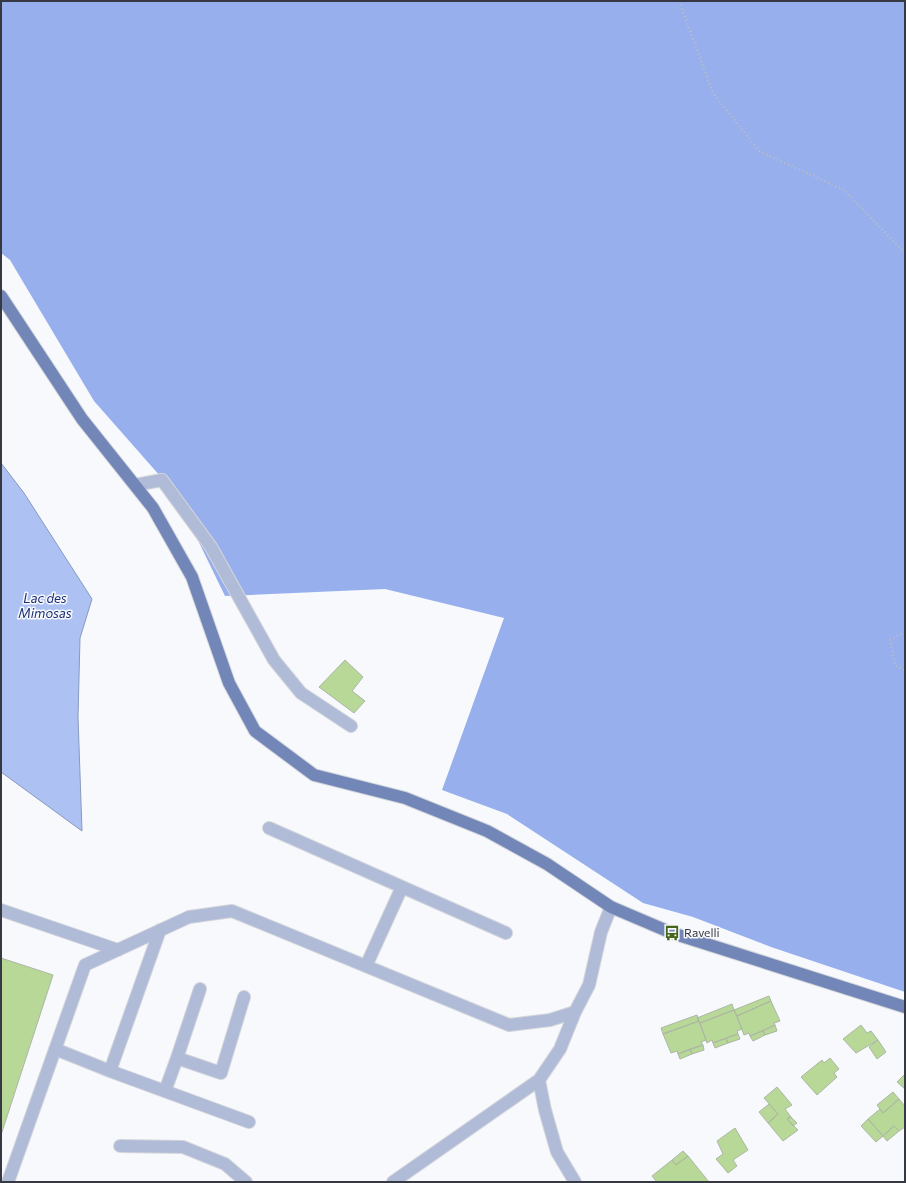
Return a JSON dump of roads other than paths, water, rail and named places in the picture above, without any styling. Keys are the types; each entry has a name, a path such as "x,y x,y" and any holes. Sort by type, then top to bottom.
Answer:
{"main road":[{"path":"1,296 82,419 153,508 192,577 229,684 255,731 314,775 405,798 487,831 547,864 611,907 672,933 905,1007"}],"street":[{"path":"135,485 162,480 212,547 274,660 301,693 351,726"},
{"path":"269,828 506,933"},
{"path":"366,966 402,887"},
{"path":"394,1182 539,1080 560,1049 575,1012 589,985 601,932 611,907"},
{"path":"1,910 118,950"},
{"path":"8,1182 85,965 189,917 232,911 510,1025 550,1020 575,1012"},
{"path":"110,1071 160,930"},
{"path":"165,1091 200,989"},
{"path":"177,1058 221,1072 244,997"},
{"path":"55,1049 110,1071 249,1122"},
{"path":"539,1080 545,1110 557,1152 575,1182"},
{"path":"120,1146 183,1147 225,1164 246,1182"}],"water":[{"name":"Lac des Mimosas","path":"1,463 24,493 92,599 80,638 78,717 82,831 1,772"}],"place":[{"name":"Ravelli","path":"672,933"}]}
